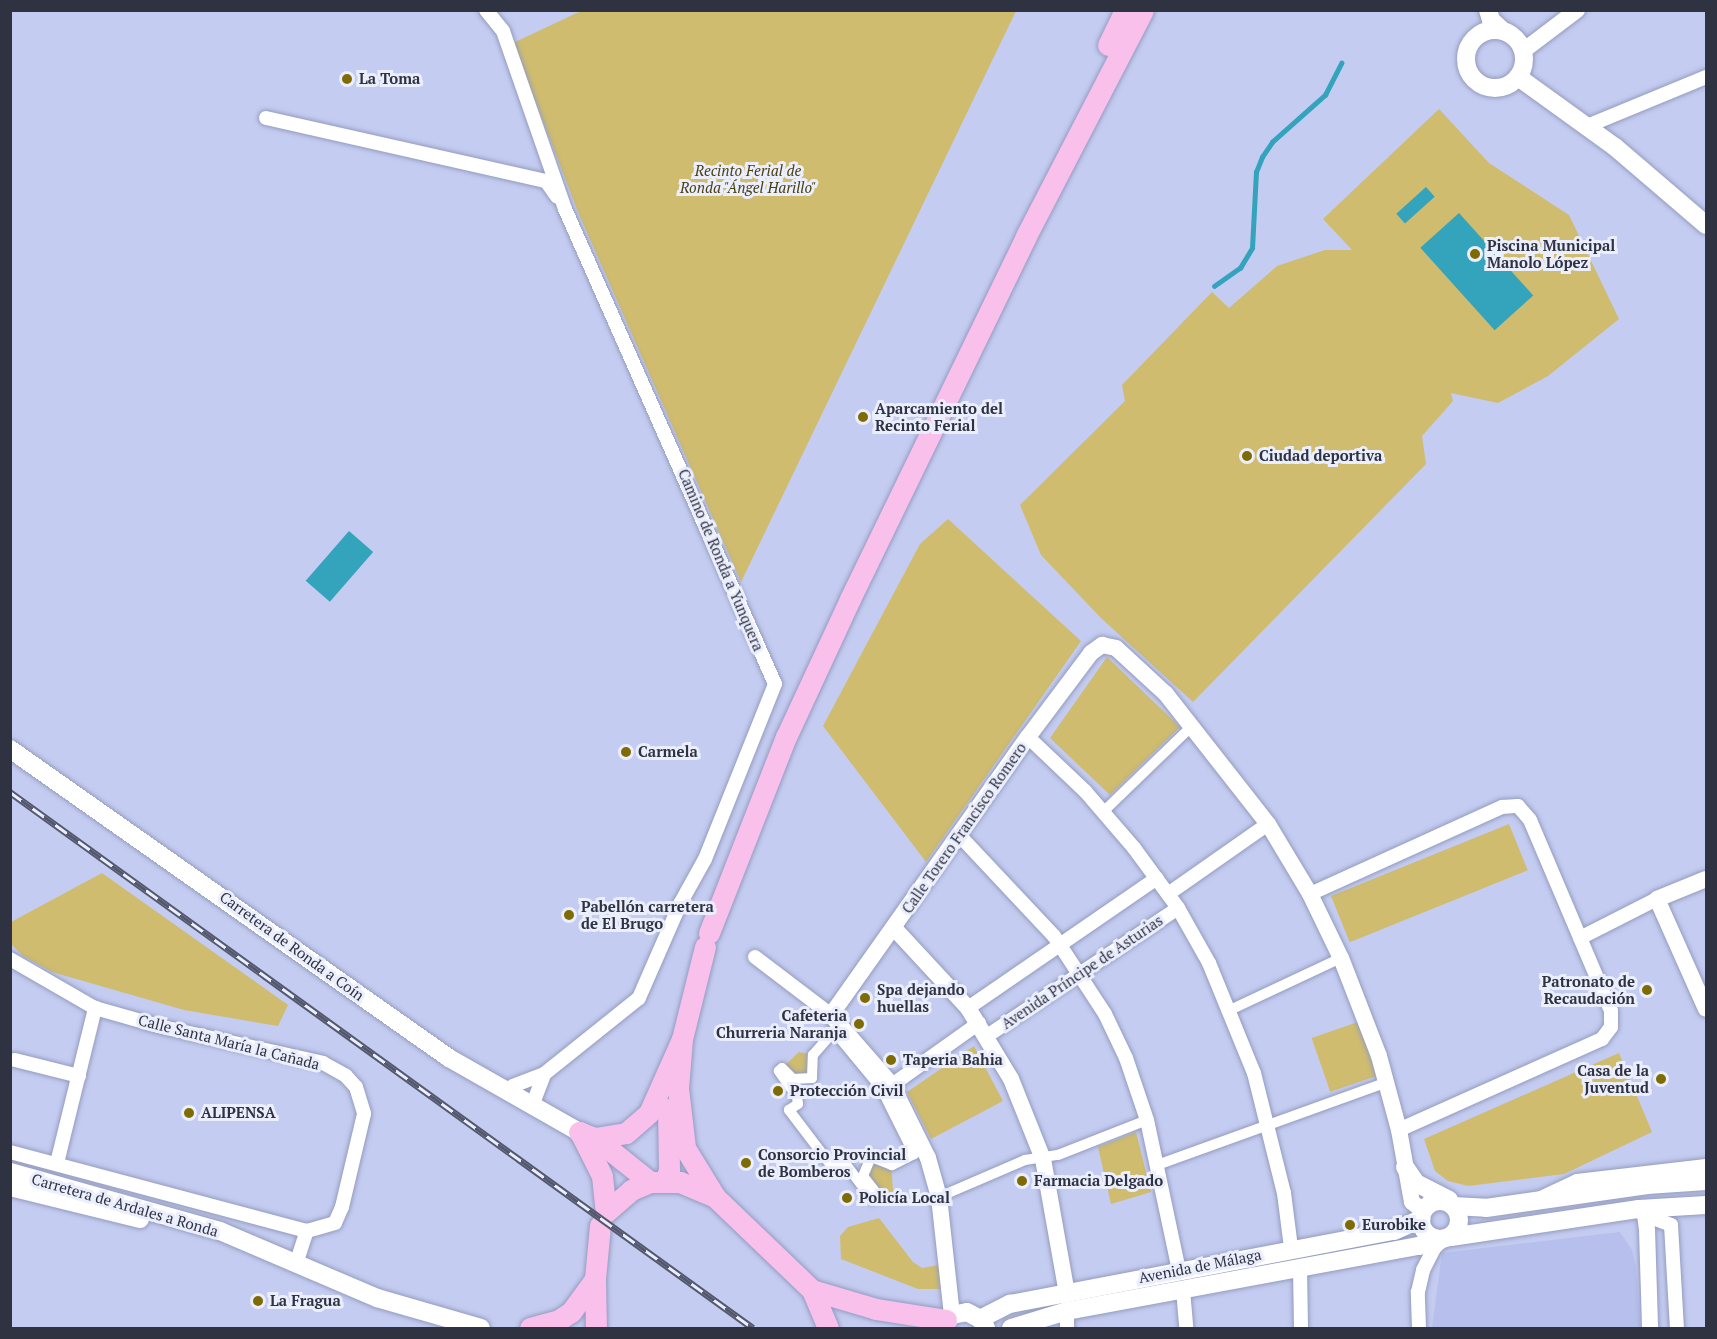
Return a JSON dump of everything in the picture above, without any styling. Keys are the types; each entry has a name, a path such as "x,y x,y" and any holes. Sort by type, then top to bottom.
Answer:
{"main road":[{"path":"1026,236 1049,162 1125,10"},
{"path":"587,1135 626,1132 640,1124 649,1113 674,1063 707,940 786,737 1026,236 1143,10"},
{"path":"983,326 1155,10"},
{"path":"1475,10 1478,35 1465,57 1473,80 1494,88 1508,86 1518,77 1523,51 1515,39 1491,20 1488,10"},
{"path":"1478,35 1503,31"},
{"path":"1518,77 1587,126 1703,216"},
{"name":"Carretera de Ronda a Coín","path":"10,749 396,1022 508,1093 587,1135"},
{"path":"682,1039 680,1128 685,1148 715,1197 812,1290 828,1329"},
{"path":"603,1219 631,1190 657,1181 669,1170 666,1129 674,1063"},
{"path":"587,1135 657,1181 695,1186 715,1197"},
{"path":"587,1135 602,1176 603,1219 595,1279 596,1329"},
{"path":"1405,1167 1416,1183 1434,1194 1480,1208"},
{"name":"Carretera de Ardales a Ronda","path":"10,1172 151,1209 220,1231 239,1241 420,1313 481,1329"},
{"path":"1453,1206 1459,1222 1443,1238 1424,1232 1422,1215 1437,1201 1453,1206 1480,1208 1647,1185 1707,1181"},
{"name":"Carretera de Ardales a Ronda","path":"10,1187 239,1241"},
{"name":"Avenida de Málaga","path":"983,1324 1010,1304 1067,1311 1419,1246 1443,1238 1707,1205"},
{"name":"Avenida de Málaga","path":"1011,1329 1179,1270 1394,1231 1422,1215"},
{"path":"530,1329 557,1321 571,1312 595,1279"},
{"path":"812,1290 876,1309 946,1321 967,1312 983,1324"}],"street":[{"name":"Camino de Ronda a Yunquera","path":"486,10 503,31 566,208 775,684 705,859 680,904 639,998 544,1074 513,1086 508,1093"},
{"path":"1523,51 1577,10"},
{"path":"1587,126 1707,77"},
{"path":"266,118 546,181 566,208"},
{"name":"Calle Torero Francisco Romero","path":"831,1015 1091,652 1102,645 1116,648 1166,694 1192,726"},
{"path":"1104,811 1192,726 1268,824 1310,894 1341,958 1386,1082 1399,1130 1412,1202 1422,1215"},
{"path":"1028,737 1104,811 1178,908 1230,1010 1269,1125 1291,1248"},
{"path":"1310,894 1502,807 1518,806 1530,820 1611,1011 1611,1027 1602,1039 1399,1130"},
{"name":"Avenida Príncipe de Asturias","path":"1168,894 1268,824"},
{"path":"960,836 1009,884 1061,944 1081,972 1126,1058 1147,1120 1179,1270"},
{"path":"968,1008 1156,878"},
{"path":"1580,938 1657,899 1707,879"},
{"path":"1657,899 1707,1009"},
{"name":"Avenida Príncipe de Asturias","path":"892,1085 1081,972 1178,908"},
{"path":"894,928 968,1008 983,1029 1021,1100 1043,1159 1067,1311"},
{"path":"755,957 831,1015 892,1085 928,1158 939,1197 946,1321"},
{"path":"1230,1010 1341,958"},
{"name":"Calle Santa María la Cañada","path":"10,959 95,1008 158,1026 322,1063 346,1076 356,1087 364,1114 342,1207 335,1223 306,1231"},
{"path":"57,1163 95,1008"},
{"path":"834,1031 875,1080 907,1137 914,1154 892,1165 871,1157 863,1176 878,1195 872,1199 844,1162 833,1168 789,1110 798,1104 797,1097 779,1071 782,1068 793,1080 812,1078 813,1055 834,1031"},
{"path":"15,1060 79,1076"},
{"path":"532,1106 544,1074"},
{"path":"1157,1165 1386,1082"},
{"path":"939,1197 1025,1160 1043,1159 1147,1120"},
{"path":"10,1152 306,1231 296,1264"},
{"path":"1538,1201 1578,1182 1707,1167"},
{"path":"1650,1329 1642,1212 1671,1225 1677,1329"},
{"path":"1419,1329 1418,1292 1423,1270 1434,1248 1443,1238"},
{"path":"1300,1269 1301,1329"},
{"path":"1183,1290 1186,1329"}],"shaded area":[{"path":"1426,187 1435,197 1405,223 1396,214"},
{"path":"1459,213 1533,295 1495,330 1420,248"},
{"path":"349,531 373,552 330,602 306,581"},
{"path":"1620,1232 1632,1250 1636,1267 1640,1328 1432,1328 1442,1253"}],"green space":[{"name":"Recinto Ferial de Ronda \"Ángel Harillo\"","path":"581,11 1016,11 741,582 578,212 513,43"},
{"name":"Ciudad deportiva","path":"1439,109 1489,163 1569,215 1619,319 1548,376 1498,403 1451,393 1453,401 1422,436 1426,464 1193,702 1101,618 1041,555 1020,505 1125,401 1122,385 1212,292 1229,308 1277,266 1325,250 1352,250 1323,219"},
{"path":"948,519 1081,641 926,862 823,726 920,544"},
{"path":"1107,657 1180,727 1110,795 1050,738"},
{"path":"1509,824 1528,870 1350,942 1331,896"},
{"path":"102,873 288,1005 278,1026 184,1010 52,972 23,956 11,944 11,922"},
{"path":"1358,1022 1377,1076 1330,1092 1312,1038"},
{"path":"974,1046 1003,1101 931,1139 907,1092"},
{"path":"799,1052 813,1055 812,1078 793,1079 782,1068"},
{"path":"1619,1053 1652,1132 1564,1174 1468,1186 1448,1181 1435,1171 1424,1139"},
{"path":"1136,1132 1151,1192 1111,1204 1098,1147"},
{"path":"871,1157 891,1162 893,1191 881,1198 863,1176"},
{"path":"879,1218 913,1262 922,1268 939,1265 940,1289 918,1289 841,1259 840,1236 848,1227"}],"waterway":[{"path":"1214,286 1240,268 1252,248 1256,172 1262,157 1272,142 1325,95 1341,63"}],"railway":[{"path":"10,792 753,1328"}],"place":[{"name":"La Toma","path":"347,79"},
{"name":"Piscina Municipal Manolo López","path":"1475,254"},
{"name":"Aparcamiento del Recinto Ferial","path":"863,417"},
{"name":"Ciudad deportiva","path":"1247,456"},
{"name":"Carmela","path":"626,752"},
{"name":"Pabellón carretera de El Brugo","path":"569,915"},
{"name":"Patronato de Recaudación","path":"1647,990"},
{"name":"Spa dejando huellas","path":"865,998"},
{"name":"Cafeteria Churreria Naranja","path":"859,1024"},
{"name":"Taperia Bahia","path":"891,1060"},
{"name":"Casa de la Juventud","path":"1661,1079"},
{"name":"Protección Civil","path":"778,1091"},
{"name":"ALIPENSA","path":"189,1113"},
{"name":"Consorcio Provincial de Bomberos","path":"746,1163"},
{"name":"Farmacia Delgado","path":"1022,1181"},
{"name":"Policía Local","path":"847,1198"},
{"name":"Eurobike","path":"1350,1225"},
{"name":"La Fragua","path":"258,1301"}]}
